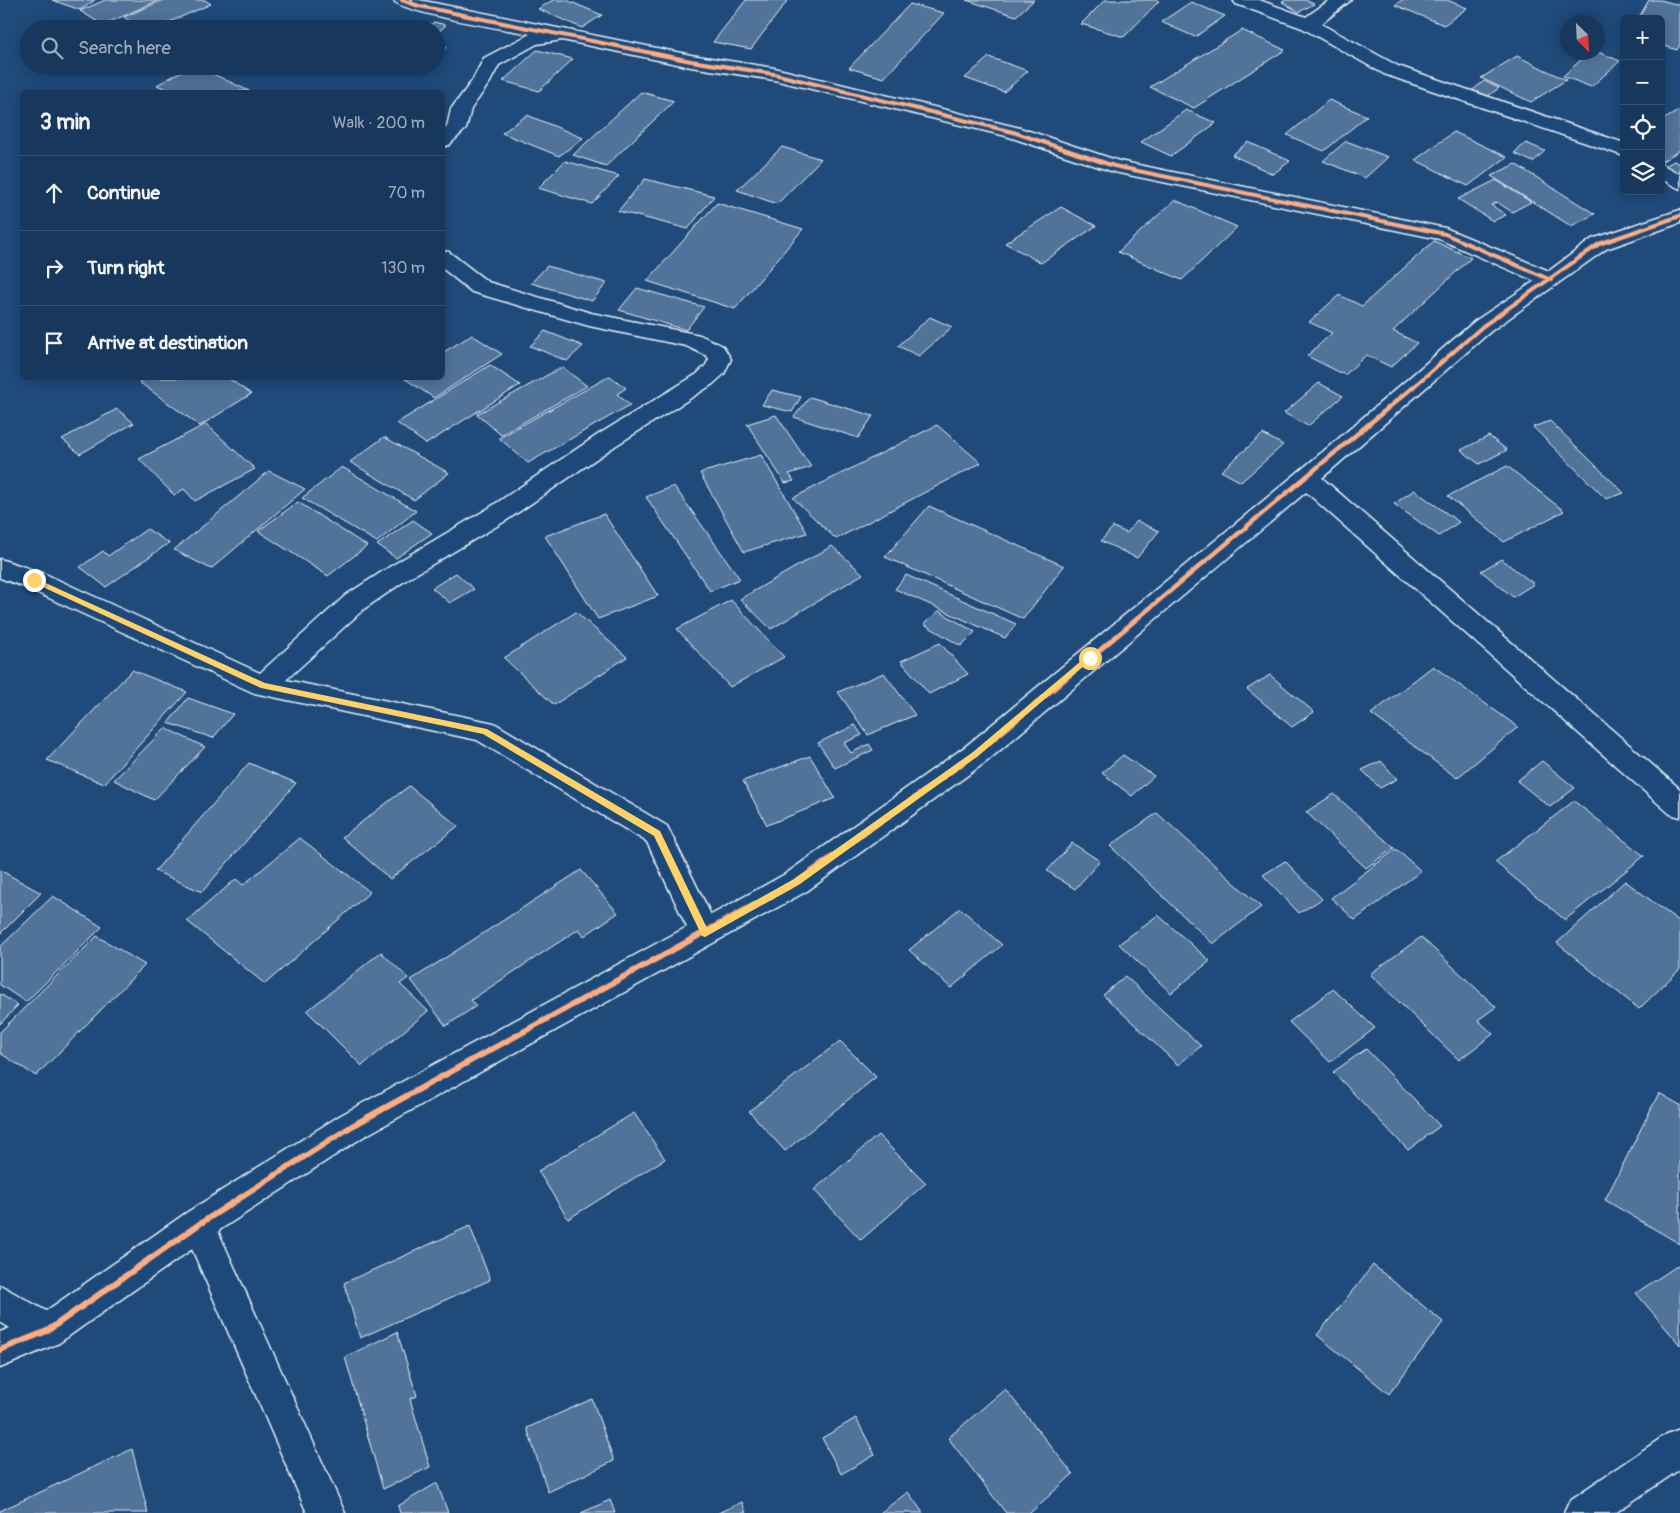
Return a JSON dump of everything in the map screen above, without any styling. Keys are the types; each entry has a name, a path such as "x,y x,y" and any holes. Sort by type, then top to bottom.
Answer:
{"street":[{"path":"402,0 419,6 837,89 1013,132 1114,166 1445,234 1551,280"},
{"path":"1242,0 1308,24 1391,70 1620,149"},
{"path":"1308,24 1342,0"},
{"path":"445,138 456,129 461,109 481,82 491,62 532,39 566,35"},
{"path":"1665,173 1680,184"},
{"path":"0,1350 46,1331 198,1224 352,1126 797,882 976,754 1306,478 1483,326 1551,280 1599,244 1680,216"},
{"path":"264,686 355,602 400,572 498,514 607,440 705,379 716,369 720,359 715,351 692,340 589,319 480,287 445,259"},
{"path":"1306,478 1680,806"},
{"path":"0,568 34,580 264,686 484,731 657,834 705,934"},
{"path":"198,1224 326,1513"},
{"path":"0,1302 46,1331"},
{"path":"1583,1513 1680,1447"}],"building":[{"path":"52,0 95,0 80,10"},
{"path":"105,0 159,0 114,20 95,20 80,11"},
{"path":"163,0 205,0 211,4 174,20 128,20 124,17"},
{"path":"553,0 566,0 602,15 582,28 538,9"},
{"path":"746,0 788,0 751,49 713,42"},
{"path":"966,0 1034,0 1016,16"},
{"path":"1105,0 1159,1 1124,37 1081,24"},
{"path":"1286,0 1306,0 1314,4 1299,12 1282,2"},
{"path":"1402,0 1447,0 1467,8 1444,25 1395,5"},
{"path":"1649,0 1660,0 1680,5 1680,45 1677,50 1665,46 1665,15 1640,15"},
{"path":"1191,2 1225,16 1195,37 1161,22"},
{"path":"910,4 944,13 884,78 849,68"},
{"path":"1242,30 1285,50 1194,108 1150,87"},
{"path":"537,50 573,59 539,91 503,81"},
{"path":"1605,55 1620,61 1591,87 1563,76 1581,60 1605,60"},
{"path":"1517,56 1566,80 1531,102 1481,78"},
{"path":"989,57 1028,71 1004,92 965,78"},
{"path":"175,75 215,75 247,90 168,90 157,85"},
{"path":"1484,81 1499,88 1484,99 1469,93"},
{"path":"641,92 674,101 606,166 573,155"},
{"path":"1329,100 1367,116 1324,151 1287,135"},
{"path":"1186,110 1216,123 1171,156 1141,142"},
{"path":"1680,110 1680,150 1665,159 1665,150 1665,119"},
{"path":"527,115 583,138 559,156 502,133"},
{"path":"1454,132 1507,157 1468,186 1415,160"},
{"path":"1346,141 1388,157 1365,178 1323,161"},
{"path":"1248,142 1290,161 1273,174 1232,155"},
{"path":"1526,143 1545,151 1533,162 1514,153"},
{"path":"782,147 821,159 777,204 737,190"},
{"path":"565,161 619,176 592,204 538,188"},
{"path":"1674,161 1680,164 1680,177 1665,170 1665,166"},
{"path":"1515,164 1595,214 1571,226 1491,176"},
{"path":"645,179 714,196 688,229 618,211"},
{"path":"1496,180 1531,202 1512,212 1497,202 1491,205 1506,215 1493,221 1458,199"},
{"path":"1175,200 1237,227 1182,280 1118,252"},
{"path":"717,203 803,229 735,309 647,281"},
{"path":"1061,207 1096,226 1041,263 1005,243"},
{"path":"1434,241 1471,258 1393,331 1417,343 1391,367 1366,355 1345,375 1307,356 1332,333 1309,322 1339,295 1362,306"},
{"path":"547,266 607,283 592,301 531,283"},
{"path":"637,288 704,307 686,330 619,310"},
{"path":"930,317 952,327 919,356 898,346"},
{"path":"545,331 583,346 567,361 530,346"},
{"path":"472,335 502,354 434,398 407,380 445,380 445,351"},
{"path":"490,365 520,385 426,444 397,423"},
{"path":"562,367 587,386 501,435 477,414"},
{"path":"610,376 626,388 617,394 630,405 528,463 499,438"},
{"path":"142,380 231,380 251,394 200,426 139,382"},
{"path":"1319,383 1343,396 1308,426 1284,413"},
{"path":"772,390 801,397 792,412 762,405"},
{"path":"810,397 873,416 858,438 794,417"},
{"path":"117,409 134,423 80,454 62,439"},
{"path":"776,415 811,467 789,474 794,481 785,483 747,424"},
{"path":"1550,421 1624,493 1606,499 1533,427"},
{"path":"206,424 255,469 195,501 184,489 174,495 139,459"},
{"path":"937,425 981,463 836,539 793,498"},
{"path":"1263,434 1283,445 1241,482 1221,471"},
{"path":"1489,436 1507,450 1479,464 1461,450"},
{"path":"384,437 449,473 414,500 350,462"},
{"path":"761,455 807,533 744,552 700,473"},
{"path":"1507,466 1564,511 1504,542 1448,496"},
{"path":"342,467 416,511 377,542 302,498"},
{"path":"269,471 305,489 211,569 174,550"},
{"path":"674,486 740,579 710,591 646,497"},
{"path":"1414,490 1459,522 1439,536 1394,504"},
{"path":"298,502 367,546 328,576 258,531"},
{"path":"929,506 1064,566 1023,619 885,557"},
{"path":"604,514 658,596 598,619 545,536"},
{"path":"413,520 432,533 396,558 377,545"},
{"path":"1137,521 1159,531 1137,558 1101,541 1113,527 1127,533"},
{"path":"147,529 169,543 106,587 80,567 103,551 108,556"},
{"path":"832,546 863,574 771,629 740,599"},
{"path":"1501,559 1534,584 1513,597 1481,571"},
{"path":"456,573 474,589 450,603 432,588"},
{"path":"906,575 1016,624 1005,638 895,589"},
{"path":"731,600 784,657 730,687 677,629"},
{"path":"939,611 975,632 961,646 924,624"},
{"path":"576,612 627,657 554,705 504,658"},
{"path":"940,643 968,674 929,694 901,661"},
{"path":"1433,666 1518,727 1457,778 1371,714"},
{"path":"132,670 187,692 104,784 47,760"},
{"path":"884,673 915,715 868,735 838,692"},
{"path":"1270,675 1314,712 1292,727 1247,689"},
{"path":"188,698 233,714 213,738 168,723"},
{"path":"855,725 862,735 844,743 851,753 869,744 873,750 835,768 818,743"},
{"path":"165,728 205,747 154,800 114,780"},
{"path":"1123,755 1154,776 1132,796 1102,773"},
{"path":"810,756 835,798 767,825 743,781"},
{"path":"1381,761 1397,779 1380,788 1362,770"},
{"path":"1542,761 1575,788 1550,807 1517,781"},
{"path":"249,763 296,783 202,892 155,871"},
{"path":"409,786 458,826 390,879 342,837"},
{"path":"1334,794 1394,848 1366,868 1306,812"},
{"path":"1574,801 1644,856 1565,920 1495,862"},
{"path":"1157,813 1261,907 1213,944 1110,846"},
{"path":"300,838 370,892 265,984 187,921 236,879 243,885"},
{"path":"1072,843 1100,861 1075,889 1047,871"},
{"path":"1396,849 1421,871 1355,920 1331,898"},
{"path":"1285,861 1322,899 1299,913 1263,875"},
{"path":"0,870 41,893 0,934"},
{"path":"581,870 618,913 584,936 579,929 471,1000 476,1006 446,1026 411,980"},
{"path":"1625,881 1680,922 1680,969 1639,1009 1557,943"},
{"path":"53,896 102,927 26,1002 0,985 0,947"},
{"path":"960,908 1002,945 951,988 909,950"},
{"path":"1158,915 1210,961 1171,993 1119,944"},
{"path":"97,936 145,965 36,1076 0,1053 0,1032"},
{"path":"1421,937 1496,1007 1478,1020 1493,1034 1459,1060 1370,974"},
{"path":"381,952 408,978 400,984 428,1011 362,1066 307,1011"},
{"path":"1125,976 1201,1046 1178,1065 1103,995"},
{"path":"1333,989 1375,1028 1330,1062 1289,1022"},
{"path":"0,994 18,1005 0,1024"},
{"path":"840,1041 876,1077 785,1151 749,1111"},
{"path":"1366,1049 1440,1126 1408,1150 1333,1072"},
{"path":"1659,1093 1680,1105 1680,1244 1605,1200"},
{"path":"634,1113 665,1159 568,1219 538,1171"},
{"path":"878,1135 926,1183 861,1240 814,1190"},
{"path":"470,1226 490,1280 360,1338 344,1283"},
{"path":"1680,1264 1680,1345 1636,1293"},
{"path":"1373,1265 1443,1322 1389,1394 1317,1335"},
{"path":"397,1332 417,1396 410,1399 430,1467 383,1489 345,1357"},
{"path":"1005,1389 1073,1474 1030,1513 1006,1513 948,1438"},
{"path":"592,1399 614,1461 548,1492 527,1428"},
{"path":"856,1418 875,1455 841,1474 822,1438"},
{"path":"132,1449 148,1513 0,1513 0,1511"},
{"path":"437,1483 448,1513 400,1513 398,1506"},
{"path":"908,1492 923,1513 880,1513"},
{"path":"610,1500 615,1513 581,1513"},
{"path":"742,1502 746,1513 718,1513"}],"cycle path":[{"path":"402,0 419,6 691,61 774,74 1013,132 1114,166 1445,234 1551,280"},
{"path":"0,1350 47,1331 198,1225 352,1126 797,882 976,754 1345,446 1483,326 1551,280 1599,244 1680,216"}],"route":[{"path":"34,580 264,686 484,731 657,834 705,934 797,882 976,754 1090,658"}]}
